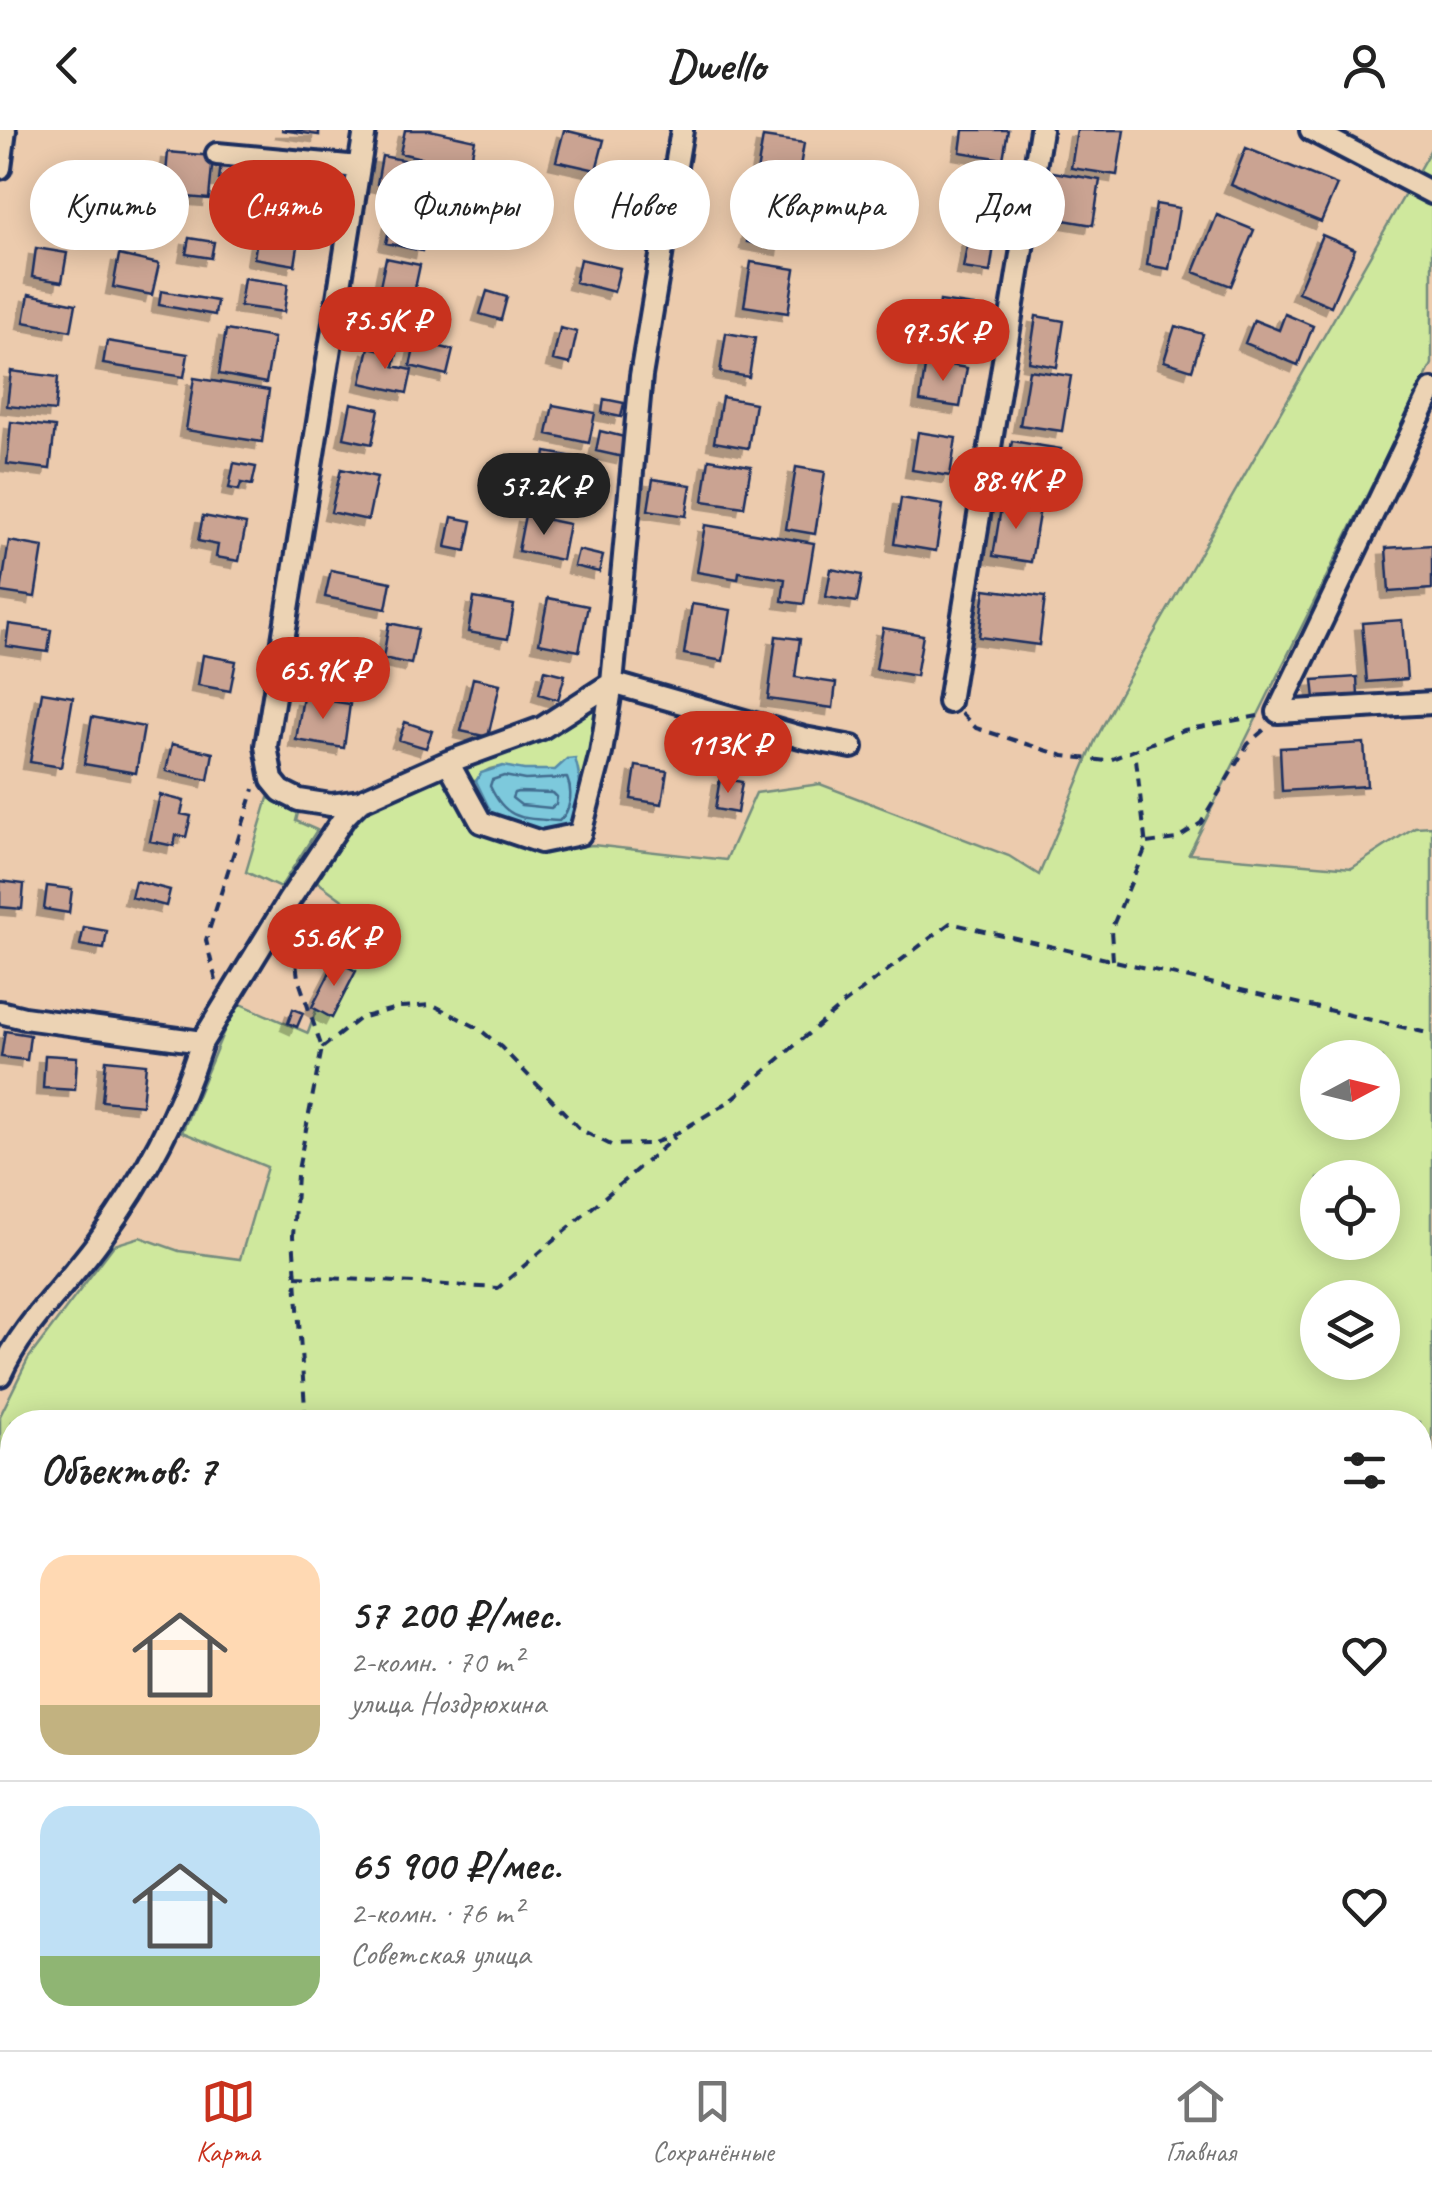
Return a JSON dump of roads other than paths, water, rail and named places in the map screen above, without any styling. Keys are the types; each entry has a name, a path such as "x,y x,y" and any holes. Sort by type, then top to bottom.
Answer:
{"street":[{"path":"0,168 4,130"},
{"path":"366,130 266,746 272,780 299,800 331,805 360,801 448,762 542,728 612,683 804,738 852,746"},
{"path":"448,762 482,822 541,842 580,834 602,754 640,376 682,130"},
{"path":"948,702 1041,130"},
{"path":"1312,130 1432,194"},
{"path":"217,154 360,167"},
{"path":"1432,390 1281,712 1432,703"},
{"path":"0,1374 40,1313 99,1241 143,1177 188,1085 202,1042 289,900 345,816 360,801"},
{"path":"0,1012 202,1042"}],"water":[{"path":"575,758 580,796 576,814 565,832 512,827 491,812 476,781 481,773 503,766 555,770 567,759"}]}
